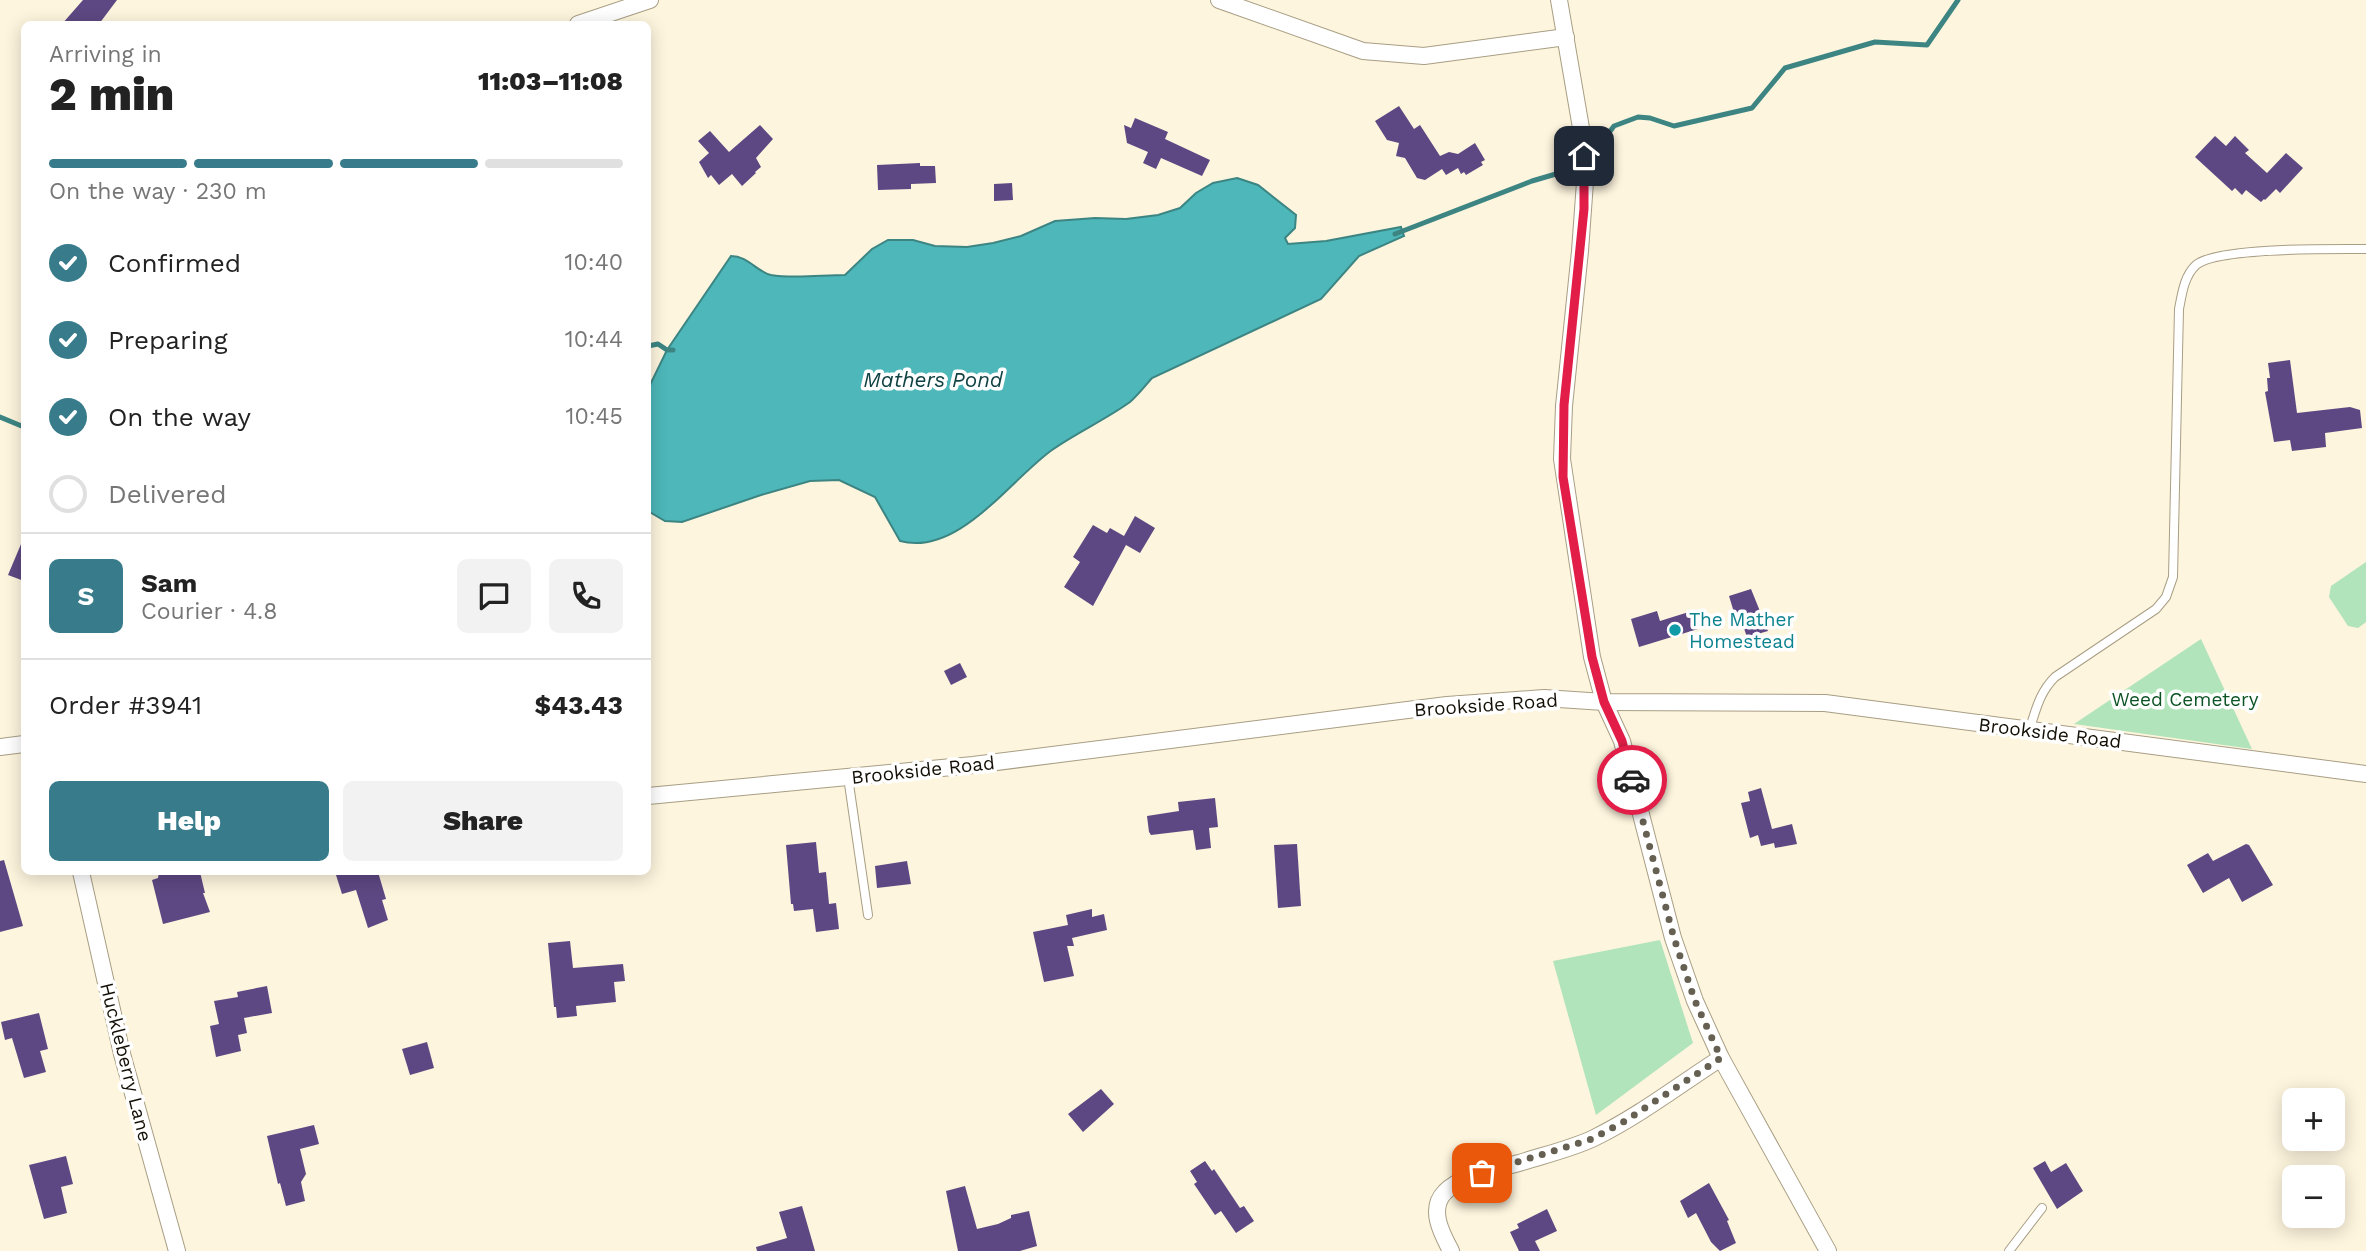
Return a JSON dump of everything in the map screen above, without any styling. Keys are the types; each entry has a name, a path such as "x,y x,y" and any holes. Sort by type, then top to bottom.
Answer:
{"street":[{"path":"587,21 650,0"},
{"path":"1219,0 1363,51 1424,56 1566,37"},
{"path":"1559,0 1581,128 1585,182 1564,405 1562,459 1592,657 1604,702 1622,741 1674,938 1695,1001 1721,1058 1828,1251"},
{"name":"Brookside Road","path":"651,796 986,764 1447,705 1544,698 1604,702 1825,704 2366,774"},
{"path":"0,747 21,744"},
{"name":"Huckleberry Lane","path":"82,875 122,1054 177,1251"},
{"path":"1451,1251 1440,1231 1437,1209 1443,1194 1455,1185 1482,1173 1592,1139 1625,1121 1721,1058"}],"lane":[{"path":"2029,731 2040,695 2055,677 2156,609 2166,597 2173,577 2179,309 2189,273 2198,264 2222,255 2366,249"},
{"path":"848,777 869,915"},
{"path":"2009,1251 2042,1208"}],"green space":[{"path":"2366,562 2366,622 2358,628 2348,626 2329,597 2331,586"},
{"name":"Weed Cemetery","path":"2201,639 2252,749 2074,724"},
{"path":"1660,940 1693,1043 1596,1115 1553,961"}],"water":[{"name":"Mathers Pond","path":"1237,178 1258,185 1296,215 1295,228 1285,238 1288,244 1326,241 1401,227 1404,236 1359,256 1321,299 1152,378 1130,402 1052,450 982,513 942,538 921,543 900,541 875,497 839,480 810,481 682,522 665,521 651,513 651,383 667,350 731,256 771,275 845,275 872,249 888,240 913,240 935,246 967,247 1021,236 1055,221 1126,219 1158,215 1180,208 1196,193 1213,183"}],"building":[{"path":"83,0 117,0 101,21 65,21"},
{"path":"1399,106 1414,129 1420,125 1440,156 1449,152 1458,154 1475,143 1485,160 1481,162 1483,165 1466,175 1464,172 1461,174 1458,168 1446,175 1442,169 1425,180 1417,178 1405,158 1396,156 1399,143 1387,140 1375,121"},
{"path":"1135,118 1168,132 1165,139 1210,160 1202,176 1161,158 1156,169 1143,163 1148,152 1127,143 1124,125 1131,128"},
{"path":"760,125 773,139 756,158 761,167 756,173 742,186 732,174 719,185 711,175 708,178 699,162 709,153 698,141 710,131 729,152"},
{"path":"2215,136 2226,146 2235,136 2249,150 2245,153 2267,173 2286,153 2303,168 2280,193 2276,189 2261,202 2246,190 2242,195 2235,188 2232,191 2195,157"},
{"path":"920,163 920,166 935,166 936,183 911,184 911,189 878,190 877,165"},
{"path":"1012,183 1013,200 994,201 994,184"},
{"path":"2290,360 2297,413 2350,407 2360,410 2362,428 2325,433 2326,447 2292,451 2290,440 2274,442 2265,392 2268,391 2267,378 2270,378 2268,363"},
{"path":"1135,516 1155,528 1140,553 1126,545 1093,606 1064,587 1080,562 1073,557 1093,525 1107,533 1110,528 1124,536"},
{"path":"21,544 21,580 8,575"},
{"path":"1751,589 1768,631 1747,637 1741,620 1736,619 1729,596"},
{"path":"1657,611 1660,621 1692,611 1698,629 1639,647 1631,619"},
{"path":"960,663 967,677 951,685 944,671"},
{"path":"1761,788 1772,829 1792,824 1797,844 1775,848 1774,843 1761,846 1758,835 1750,838 1741,803 1750,801 1748,792"},
{"path":"1215,798 1218,827 1209,828 1211,848 1196,850 1193,830 1151,835 1149,832 1147,816 1179,811 1178,802"},
{"path":"816,842 819,873 826,872 829,904 836,903 839,929 816,932 813,909 794,911 791,904 786,845"},
{"path":"1297,844 1301,906 1278,908 1274,845"},
{"path":"2246,844 2273,885 2242,902 2229,878 2203,893 2187,865 2208,853 2213,861"},
{"path":"4,860 23,926 0,932 0,861"},
{"path":"907,861 911,884 877,888 875,866"},
{"path":"158,875 201,875 203,893 210,912 163,924 152,880"},
{"path":"336,875 379,875 386,899 382,900 388,920 368,928 356,890 342,894"},
{"path":"1092,909 1092,917 1104,914 1107,930 1072,938 1074,946 1067,946 1074,976 1044,982 1033,932 1068,925 1066,915"},
{"path":"570,941 573,968 623,964 625,981 614,982 616,1002 576,1006 577,1016 557,1018 548,943"},
{"path":"267,986 272,1013 244,1018 247,1033 238,1035 241,1051 216,1057 210,1026 219,1024 214,1001 238,997 237,992"},
{"path":"39,1013 48,1049 40,1051 46,1072 24,1078 12,1038 5,1040 1,1022"},
{"path":"427,1042 434,1068 410,1075 402,1049"},
{"path":"1101,1089 1114,1104 1083,1132 1068,1114"},
{"path":"314,1125 319,1144 300,1149 306,1174 301,1182 305,1201 286,1206 267,1136"},
{"path":"66,1156 73,1184 61,1187 67,1213 44,1219 29,1165"},
{"path":"1205,1161 1212,1171 1214,1169 1240,1208 1244,1206 1254,1221 1236,1233 1221,1211 1215,1215 1194,1184 1197,1182 1190,1171"},
{"path":"2045,1161 2051,1172 2066,1163 2083,1191 2057,1209 2033,1168"},
{"path":"1709,1183 1729,1220 1727,1221 1736,1243 1720,1251 1711,1242 1696,1213 1688,1218 1680,1201"},
{"path":"965,1186 977,1229 998,1224 1011,1218 1011,1215 1029,1211 1037,1246 1020,1251 958,1251 946,1191"},
{"path":"802,1206 815,1251 757,1251 756,1247 787,1238 779,1212"},
{"path":"1547,1209 1557,1231 1535,1241 1540,1251 1519,1251 1510,1232 1519,1228 1517,1224"}],"waterway":[{"path":"1595,163 1600,158 1605,138 1614,126 1638,117 1674,126 1752,108 1785,68 1875,42 1927,45 1958,0"},
{"path":"1395,234 1532,181 1573,169"},
{"path":"651,345 658,344 667,350 673,350"},
{"path":"0,417 21,426"}],"way so far":[{"path":"1482,1173 1592,1139 1625,1121 1721,1058 1695,1001 1674,938 1632,780"}],"place":[{"name":"The Mather Homestead","path":"1675,630"}],"route":[{"path":"1584,156 1584,209 1564,405 1563,477 1592,657 1604,702 1622,741 1632,780"}]}
